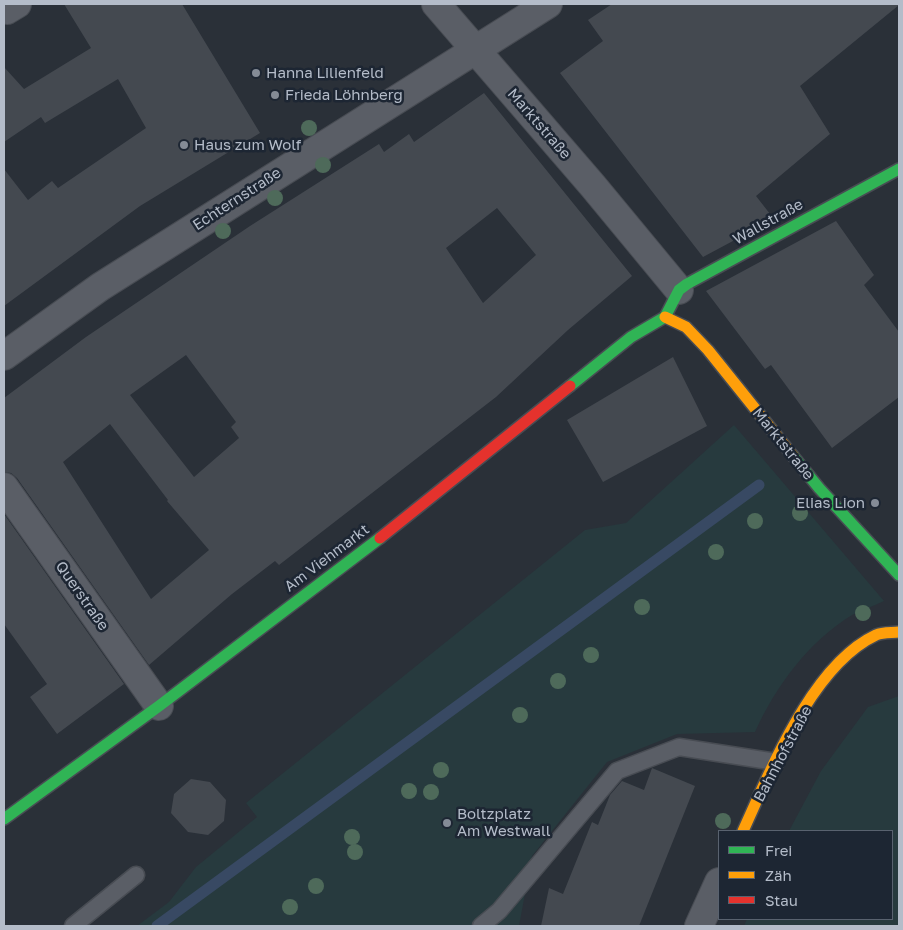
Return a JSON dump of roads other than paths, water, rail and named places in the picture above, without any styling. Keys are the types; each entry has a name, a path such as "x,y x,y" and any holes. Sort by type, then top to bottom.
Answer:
{"street":[{"path":"4,4 7,10 17,4"},
{"name":"Marktstraße","path":"436,4 593,186 679,290"},
{"name":"Echternstraße","path":"4,356 109,281 548,4"},
{"name":"Wallstraße","path":"679,290 870,183 899,169"},
{"path":"665,317 679,290"},
{"name":"Marktstraße","path":"665,317 686,327 708,350 819,488 899,575"},
{"name":"Am Viehmarkt","path":"4,819 159,706 483,458 631,337 665,317"},
{"name":"Querstraße","path":"4,487 159,706"},
{"name":"Bahnhofstraße","path":"743,830 776,762 806,706 843,658 877,635 899,632"},
{"path":"699,926 718,884"}],"lane":[{"path":"481,926 500,912 617,771 679,747 776,762"},
{"path":"73,926 136,875"}],"waterway":[{"path":"157,926 759,485"}],"place":[{"name":"Hanna Lilienfeld","path":"256,73"},
{"name":"Frieda Löhnberg","path":"275,95"},
{"name":"Haus zum Wolf","path":"184,145"},
{"name":"Elias Lion","path":"875,503"},
{"name":"Boltzplatz Am Westwall","path":"447,823"}]}
